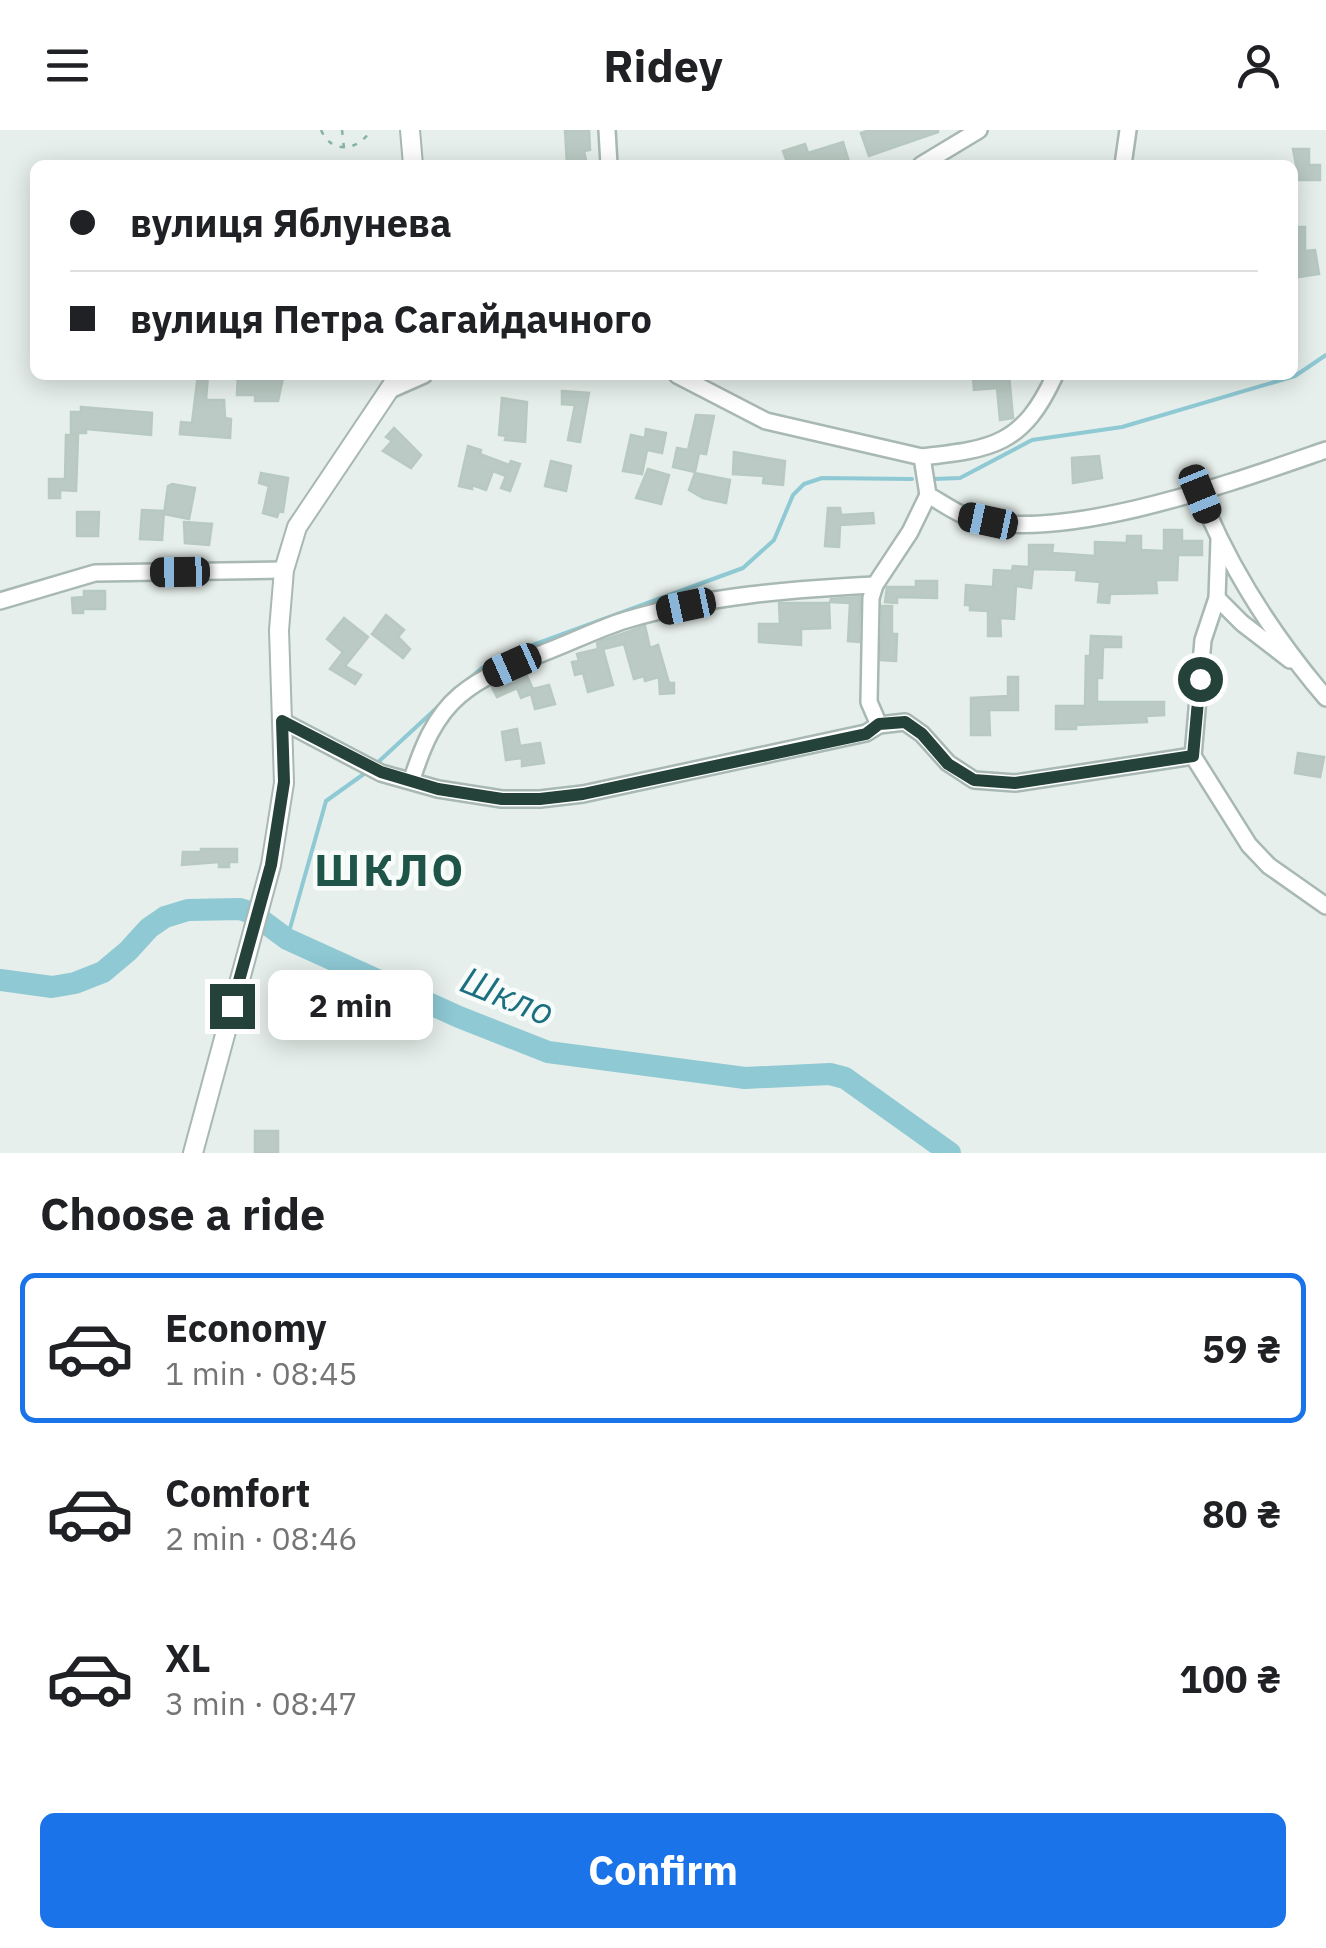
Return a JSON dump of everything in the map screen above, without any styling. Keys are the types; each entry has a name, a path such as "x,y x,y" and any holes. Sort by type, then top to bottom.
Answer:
{"street":[{"path":"410,130 413,160"},
{"path":"606,130 609,160"},
{"path":"929,160 979,130"},
{"path":"1124,160 1128,130"},
{"path":"687,380 766,421 922,457 994,445 1021,429 1039,408 1053,380"},
{"path":"193,1153 264,889 284,782 280,630 284,570 297,527 394,382"},
{"path":"928,495 967,517 1020,523 1102,515 1200,494 1326,450"},
{"path":"879,724 869,691 871,598 874,585 910,532 928,495 922,457"},
{"path":"1200,494 1219,540 1297,664 1326,698"},
{"path":"1219,540 1217,598 1204,640 1193,756 1249,845 1270,866 1326,906"},
{"path":"0,601 95,574 284,570"},
{"path":"412,780 422,748 437,720 458,696 483,678 512,665 625,621 666,611 763,594 874,585"},
{"path":"1217,598 1268,645 1297,664"},
{"path":"282,721 381,772 466,796 540,799 583,794 866,734 879,724 905,722 922,734 948,764 974,780 1015,783 1193,756"}],"path":[{"path":"321,130 328,143 344,148 362,142 372,130"},
{"path":"342,130 344,148"}],"building":[{"path":"565,130 589,130 590,150 584,151 586,160 567,160"},
{"path":"938,132 869,156 861,133"},
{"path":"843,142 848,160 786,160 783,151 805,144 808,153"},
{"path":"1293,149 1309,149 1309,165 1320,165 1320,180 1299,180"},
{"path":"1298,227 1305,227 1305,251 1315,250 1319,274 1298,277"},
{"path":"197,380 208,380 206,400 224,400 225,418 231,419 230,438 180,434 181,422 192,423"},
{"path":"238,380 283,380 278,401 255,401 255,395 237,395"},
{"path":"973,380 1009,380 1013,418 1000,420 997,388 974,390"},
{"path":"562,391 589,393 580,442 568,440 575,405 562,404"},
{"path":"502,398 527,402 525,442 505,440 506,436 499,435"},
{"path":"81,407 152,413 151,435 86,429 86,433 71,433 71,412 81,412"},
{"path":"696,415 714,416 706,454 699,453 695,472 673,467 677,448 688,450"},
{"path":"394,428 421,455 411,468 383,451 392,441 386,437"},
{"path":"646,429 666,433 662,453 647,450 642,474 623,471 631,435 645,438"},
{"path":"66,435 78,435 76,491 60,490 60,498 49,498 49,479 65,479"},
{"path":"468,446 509,465 511,461 520,464 510,491 501,488 506,476 493,471 486,490 459,486"},
{"path":"734,452 785,461 783,485 763,483 764,476 733,474"},
{"path":"1099,456 1102,478 1073,483 1072,458"},
{"path":"551,461 571,466 566,491 545,486"},
{"path":"648,469 669,475 661,504 636,498"},
{"path":"261,473 288,478 283,512 279,511 277,517 263,513 269,486 259,483"},
{"path":"695,473 730,480 726,503 689,490"},
{"path":"168,486 195,488 189,519 164,514"},
{"path":"828,508 840,508 841,515 873,513 874,523 840,525 839,547 825,546"},
{"path":"142,510 164,511 162,540 140,539"},
{"path":"77,512 99,512 98,536 77,536"},
{"path":"184,522 212,524 209,545 185,543"},
{"path":"1164,530 1182,530 1182,541 1202,541 1202,555 1178,555 1177,580 1156,580 1157,593 1110,594 1109,603 1098,602 1100,582 1076,580 1077,570 1033,569 1031,588 1016,586 1014,619 1000,618 1001,636 988,636 988,611 970,610 970,605 965,605 966,585 993,587 994,570 1029,567 1029,545 1053,545 1052,553 1095,556 1095,542 1127,543 1127,536 1141,536 1141,550 1164,551"},
{"path":"916,581 937,581 937,598 897,597 897,603 885,602 887,587 916,587"},
{"path":"84,591 105,591 105,609 73,613 72,598 84,597"},
{"path":"860,597 859,642 848,641 850,603 830,602"},
{"path":"779,603 829,603 830,628 801,629 801,645 759,642 759,624 780,624"},
{"path":"882,606 892,606 896,661 881,660"},
{"path":"386,615 404,630 398,637 410,649 403,658 372,634"},
{"path":"344,618 368,637 345,666 361,675 355,684 330,669 343,652 327,639"},
{"path":"645,626 650,648 658,645 669,683 674,683 674,693 660,694 659,677 634,679 624,644 603,649 613,685 588,692 583,673 575,675 572,662 579,661 577,654 598,649 597,643 601,641"},
{"path":"1091,636 1121,637 1121,647 1103,647 1097,702 1164,702 1164,715 1146,716 1147,722 1056,729 1056,706 1085,706 1086,656 1090,656"},
{"path":"525,672 533,689 549,685 555,704 535,709 531,694 521,698 517,688 497,697 492,687"},
{"path":"1008,677 1018,677 1018,710 989,710 990,735 971,735 971,698 1008,696"},
{"path":"517,729 520,746 540,743 544,763 522,766 522,758 506,760 502,732"},
{"path":"1298,753 1324,757 1320,777 1295,773"},
{"path":"237,849 237,862 229,862 229,867 219,867 219,862 182,865 183,852"},
{"path":"255,1131 278,1131 278,1153 255,1153"}],"waterway":[{"path":"1298,374 1326,355"},
{"path":"933,479 960,478 1032,440 1122,427 1281,380"},
{"path":"459,687 482,668 514,652 743,568 774,540 793,495 804,484 822,478 912,479"},
{"path":"375,765 441,704"},
{"path":"287,939 326,801 368,771"},
{"name":"Шкло","path":"0,980 52,987 75,983 103,972 165,917 188,910 240,909 252,913 287,939 459,1017 548,1052 745,1078 830,1074 845,1078 950,1153"}],"district":[{"name":"ШКЛО","path":"390,869"}],"route":[{"path":"232,1006 271,865 284,782 282,721 381,772 466,796 540,799 583,794 866,734 879,724 905,722 922,734 948,764 974,780 1015,783 1193,756 1200,679"}]}
